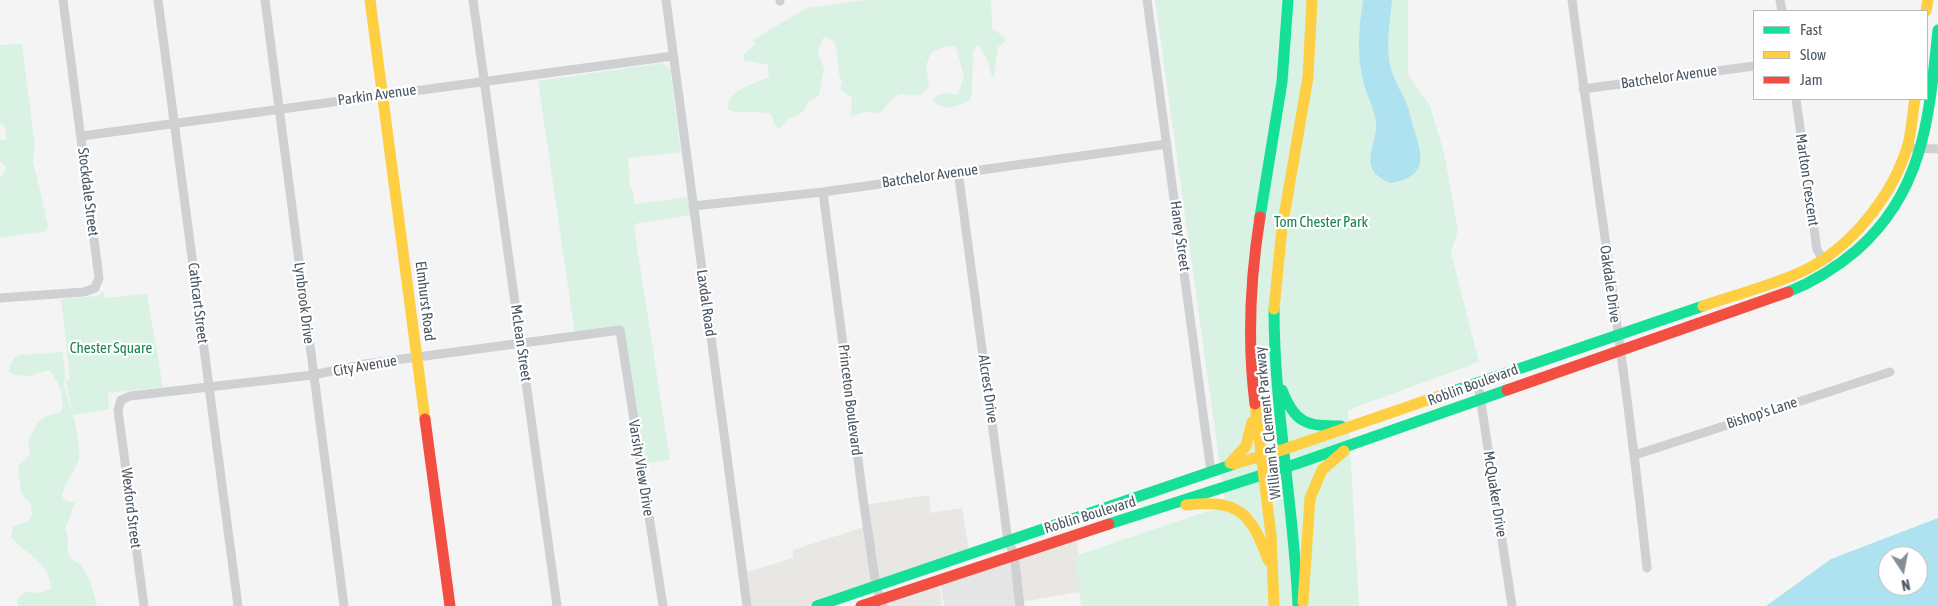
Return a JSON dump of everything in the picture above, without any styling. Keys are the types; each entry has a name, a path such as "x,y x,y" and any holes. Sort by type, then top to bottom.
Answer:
{"main road":[{"name":"Elmhurst Road","path":"370,0 450,606"},
{"name":"William R. Clement Parkway","path":"1274,606 1273,575 1263,474 1253,401 1250,302 1256,241 1285,76 1288,0"},
{"name":"William R. Clement Parkway","path":"1298,606 1298,566 1275,369 1276,280 1308,81 1312,0"},
{"name":"Roblin Boulevard","path":"1928,83 1932,46 1938,30"},
{"name":"Roblin Boulevard","path":"817,606 1226,466 1285,449 1801,272 1824,260 1836,251 1868,218 1892,182 1907,148 1915,100"},
{"name":"Roblin Boulevard","path":"861,606 883,602 1014,554 1287,467 1620,349 1791,291 1836,267 1866,241 1892,212 1911,178 1921,149 1926,100"},
{"path":"1275,369 1289,408 1296,418 1314,426 1350,426"},
{"path":"1226,466 1245,450 1250,438 1253,401"},
{"path":"1302,606 1305,596 1308,518 1313,488 1322,470 1351,445"},
{"path":"1160,509 1209,502 1229,505 1239,509 1253,523 1258,532 1273,575"}],"street":[{"name":"Stockdale Street","path":"0,298 84,292 95,288 99,278 63,0"},
{"name":"Cathcart Street","path":"158,0 176,123 238,606"},
{"name":"Lynbrook Drive","path":"265,0 344,606"},
{"name":"McLean Street","path":"474,0 557,606"},
{"name":"Laxdal Road","path":"666,0 747,606"},
{"name":"Haney Street","path":"1148,0 1211,472"},
{"name":"Oakdale Drive","path":"1572,0 1617,336 1635,455 1647,568"},
{"name":"Parkin Avenue","path":"82,136 484,80 673,56"},
{"name":"Batchelor Avenue","path":"1583,89 1753,66"},
{"name":"Marlton Crescent","path":"1796,100 1816,250 1824,260"},
{"name":"Batchelor Avenue","path":"693,206 823,192 958,171 1168,144"},
{"path":"1907,148 1938,149"},
{"name":"Alcrest Drive","path":"958,171 1008,541 1014,554 1020,606"},
{"name":"Princeton Boulevard","path":"823,192 876,586 883,602"},
{"name":"City Avenue","path":"118,410 121,400 130,396 313,375 365,364 522,345 620,330"},
{"name":"Varsity View Drive","path":"620,330 663,606"},
{"name":"Bishop's Lane","path":"1635,455 1890,372"},
{"name":"McQuaker Drive","path":"1478,383 1512,606"},
{"name":"Wexford Street","path":"118,410 144,606"}],"shaded area":[{"path":"929,495 931,513 962,508 969,550 807,606 746,606 741,574 793,558 793,550 867,526 864,505"},
{"path":"1076,537 1084,591 1021,602 1016,556"},
{"path":"1013,556 1019,606 944,606 940,582"},
{"path":"939,581 942,606 884,606 884,600"}],"green space":[{"path":"865,0 991,0 992,28 1004,37 1005,41 998,47 994,77 992,77 987,59 978,45 973,51 972,93 970,100 948,108 936,104 933,99 935,96 958,94 964,77 956,47 946,46 931,53 926,65 929,85 923,93 916,96 899,94 889,102 881,113 865,112 853,116 851,114 852,98 840,89 842,81 835,44 826,37 823,38 818,52 824,69 819,95 808,102 803,112 789,119 779,129 776,127 771,114 728,110 728,103 736,93 749,85 769,77 768,65 744,60 744,54 755,44 753,41 756,38 807,8"},
{"name":"Tom Chester Park","path":"1155,0 1408,0 1408,74 1430,106 1444,153 1458,230 1451,253 1479,362 1348,410 1359,606 1081,606 1075,556 1208,511 1226,509"},
{"path":"22,44 35,147 33,161 48,225 46,231 0,238 0,177 5,171 5,166 0,161 0,140 7,139 4,126 0,123 0,45"},
{"path":"662,63 670,69 681,152 628,158 630,187 632,187 635,204 689,197 691,215 638,223 634,227 670,460 644,464 621,327 575,334 538,81"},
{"name":"Chester Square","path":"104,291 104,298 147,294 163,387 108,393 109,409 73,415 66,381 70,378 61,299 97,296"},
{"path":"63,352 64,384 79,447 78,461 62,495 64,500 75,503 65,529 68,536 68,552 70,557 80,565 87,575 97,606 18,606 17,599 26,592 41,593 51,589 46,571 42,565 11,537 13,527 29,521 32,515 31,504 21,493 18,466 28,457 30,452 28,441 38,423 44,417 61,412 62,396 58,384 49,370 29,376 13,375 9,368 13,360 19,355"}],"water":[{"path":"1363,0 1392,0 1388,34 1389,60 1395,79 1408,107 1419,146 1420,163 1417,170 1404,180 1391,183 1373,171 1371,164 1376,121 1361,74 1359,32"},
{"path":"1938,518 1938,606 1766,606 1831,559"}],"traffic: fast":[{"path":"1260,217 1282,82 1288,0"},
{"path":"1788,292 1824,274 1857,250 1880,227 1897,202 1910,176 1920,149 1931,92 1938,30"},
{"path":"1445,394 1703,306"},
{"path":"1274,309 1277,384 1293,532 1298,606"},
{"path":"1282,390 1292,410 1304,421 1311,424 1341,426"},
{"path":"1109,524 1296,464 1507,390"},
{"path":"817,606 1234,464"}],"traffic: slow":[{"path":"370,0 425,419"},
{"path":"1274,309 1282,228 1308,77 1312,0"},
{"path":"1926,10 1928,0"},
{"path":"1703,306 1801,272 1836,250 1851,236 1866,221 1879,203 1900,167 1909,142 1915,100"},
{"path":"1234,464 1285,449 1445,394"},
{"path":"1255,404 1271,535 1274,606"},
{"path":"1230,463 1246,446 1252,422"},
{"path":"1303,602 1310,498 1322,470 1344,451"},
{"path":"1186,505 1218,504 1240,512 1255,530 1268,560"}],"traffic: jam":[{"path":"1255,404 1250,334 1252,287 1260,217"},
{"path":"1507,390 1788,292"},
{"path":"425,419 450,606"},
{"path":"861,606 1109,524"}]}
